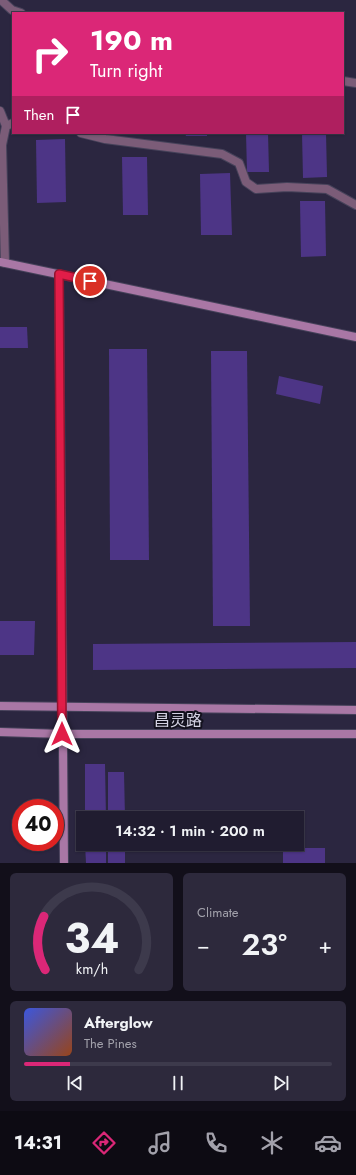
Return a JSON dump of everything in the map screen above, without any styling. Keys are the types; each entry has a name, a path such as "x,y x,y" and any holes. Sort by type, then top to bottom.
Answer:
{"street":[{"path":"1,0 12,10 18,12"},
{"path":"344,81 356,83"},
{"path":"0,111 10,124 2,145 2,262 356,337"},
{"path":"86,134 222,154 239,163 246,182 256,189 327,189 356,205"},
{"path":"59,274 64,863"},
{"name":"昌灵路","path":"0,706 356,710"},
{"name":"昌灵路","path":"0,732 62,734 356,734"}],"building":[{"path":"185,134 207,134 207,136 186,136"},
{"path":"246,134 268,134 269,172 247,172"},
{"path":"302,134 326,134 327,177 303,178"},
{"path":"65,139 66,202 37,203 36,140"},
{"path":"122,157 147,157 148,215 123,215"},
{"path":"230,173 232,235 201,235 200,174"},
{"path":"300,201 325,201 326,256 301,257"},
{"path":"0,327 27,327 28,348 0,348"},
{"path":"109,349 147,349 149,560 110,560"},
{"path":"211,351 247,351 250,626 213,626"},
{"path":"279,376 323,386 320,404 276,394"},
{"path":"0,621 35,621 34,655 0,655"},
{"path":"356,642 356,668 93,670 93,644"},
{"path":"85,764 105,764 106,811 85,811"},
{"path":"108,772 124,772 125,811 108,811"},
{"path":"304,848 325,848 325,863 283,863 283,851 304,851"},
{"path":"85,851 106,851 106,863 86,863"},
{"path":"108,851 125,851 125,863 108,863"}],"route":[{"path":"62,734 59,274 90,281"}]}
